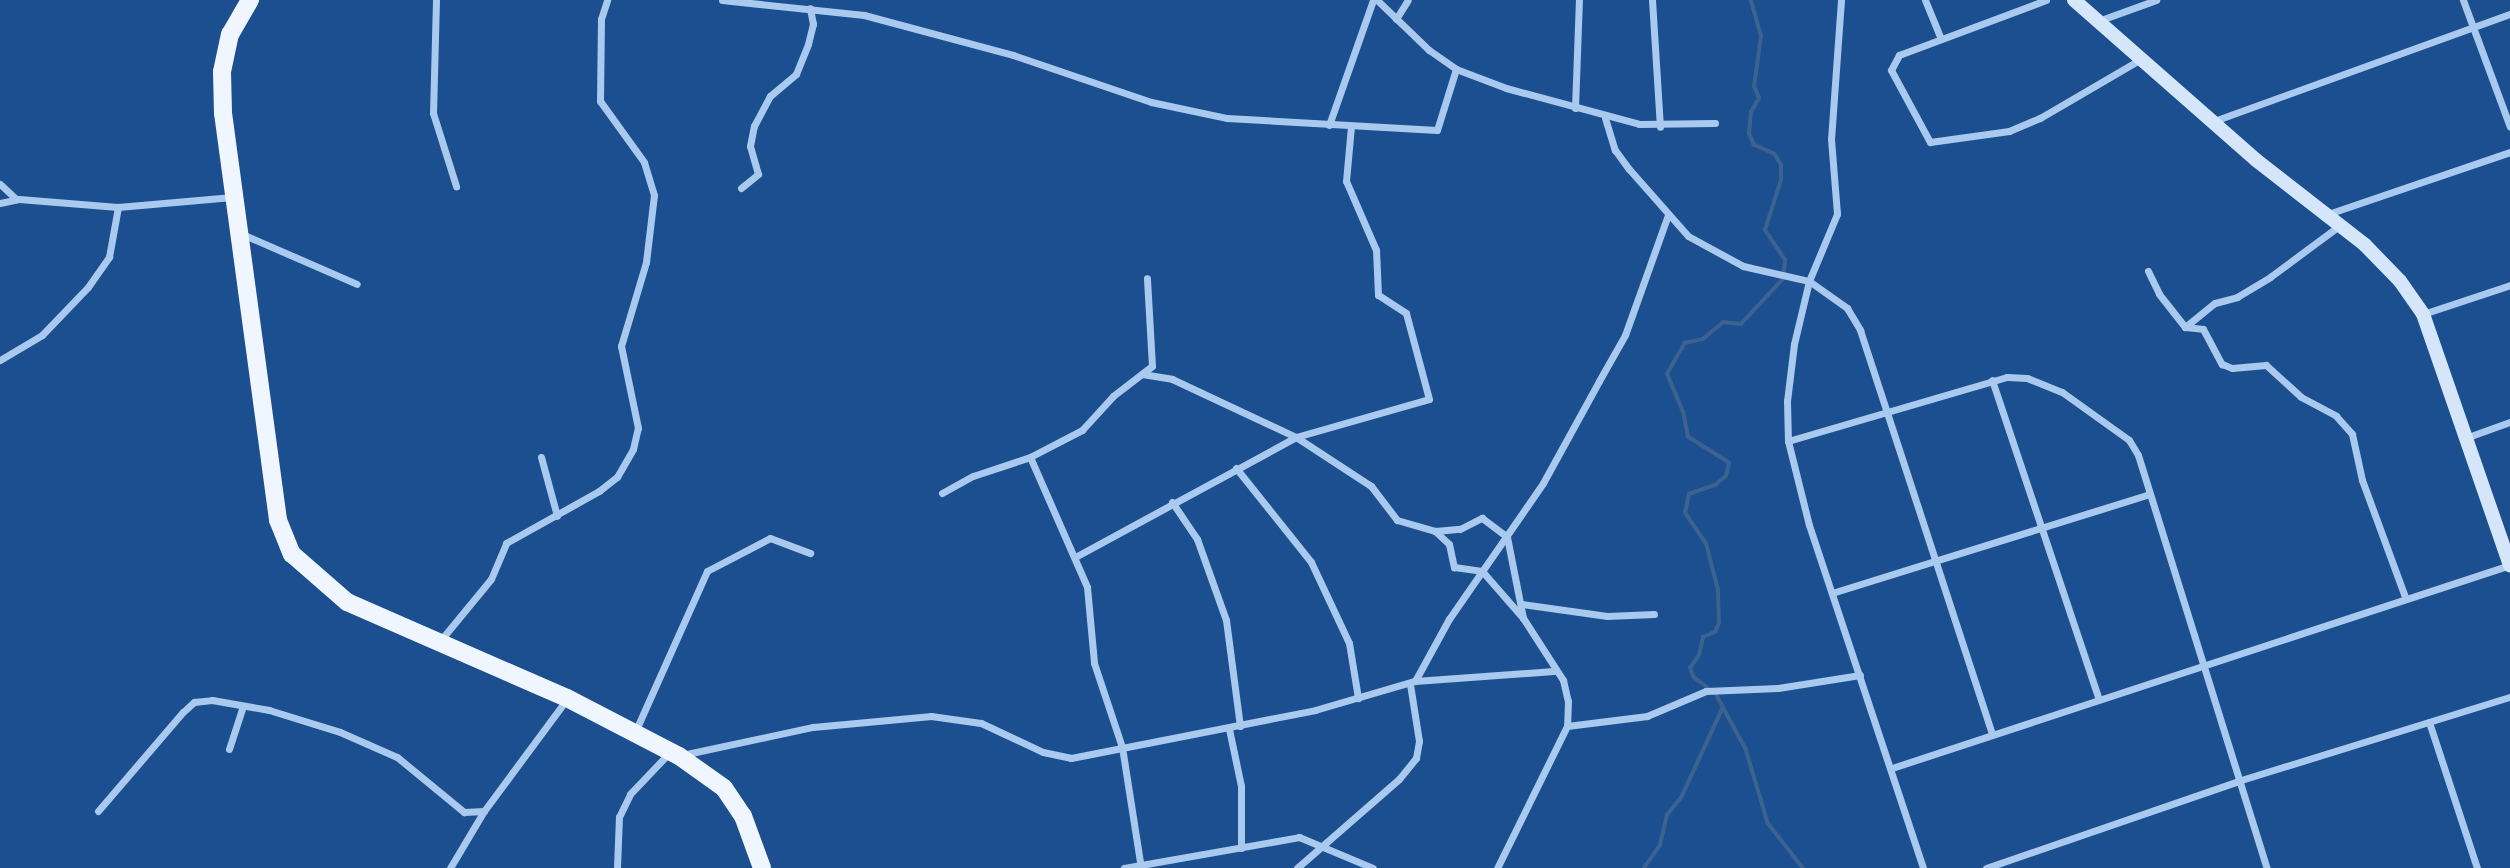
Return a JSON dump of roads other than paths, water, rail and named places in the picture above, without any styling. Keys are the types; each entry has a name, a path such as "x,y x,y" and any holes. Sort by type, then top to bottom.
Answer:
{"main road":[{"path":"250,0 230,34 222,72 233,197 241,233 278,520 292,554 347,602 567,698 675,754 724,788 743,816 762,868"}],"street":[{"path":"436,0 433,113 456,186"},
{"path":"440,641 491,579 506,543 557,516 617,477 633,449 638,428 621,346 646,262 654,195 644,162 600,101 601,19 607,0"},
{"path":"722,0 864,15 941,34 1151,102 1227,118 1351,126 1387,124 1437,130 1456,69"},
{"path":"1329,125 1375,0 1456,69 1605,118 1660,127 1715,123"},
{"path":"1396,19 1408,0"},
{"path":"1575,107 1579,0"},
{"path":"1652,0 1660,127"},
{"path":"1841,0 1831,139 1837,214 1810,281 1794,344 1787,401 1788,441 1832,593 1923,868"},
{"path":"1925,0 1941,40"},
{"path":"2046,0 1899,55 1891,70 1924,136 1939,143 2009,131 2040,118 2141,60"},
{"path":"1892,768 2510,565 2468,437 2423,314 2400,282 2340,225 2213,122 2074,0"},
{"path":"2097,21 2156,0"},
{"path":"2463,0 2510,127"},
{"path":"741,188 758,174 750,146 754,126 770,96 796,74 808,44 813,24 810,8"},
{"path":"2213,122 2510,14"},
{"path":"1605,118 1615,150 1668,215 1708,248 1742,266 1791,279 1810,281 1847,308 1860,330 1885,415 1937,559 1992,733"},
{"path":"1077,556 1296,437 1429,399 1406,313 1378,295 1376,250 1346,181 1351,126"},
{"path":"2325,215 2510,152"},
{"path":"0,184 16,199"},
{"path":"0,203 16,199 118,206 233,197"},
{"path":"0,360 42,335 88,287 109,257 118,206"},
{"path":"1297,868 1399,779 1416,758 1419,741 1412,683 1449,619 1543,483 1625,335 1668,215"},
{"path":"2185,327 2215,303 2237,297 2270,277 2340,225"},
{"path":"241,233 357,285"},
{"path":"2148,271 2159,294 2185,327 2203,329 2222,364 2232,369 2266,365 2301,397 2336,416 2352,434 2362,480 2406,597"},
{"path":"942,493 973,477 1030,457 1082,430 1113,396 1152,366 1147,278"},
{"path":"2423,314 2510,285"},
{"path":"1142,374 1172,379 1296,437 1371,486 1398,520 1435,531 1460,529 1482,519 1507,537 1523,618"},
{"path":"1788,441 1885,415 1992,380 2027,378 2062,392 2104,418 2129,440 2149,494 2267,868"},
{"path":"1992,380 2099,699"},
{"path":"2468,437 2510,422"},
{"path":"541,457 557,516"},
{"path":"1030,457 1077,556 1087,587 1094,663 1122,747 1140,867"},
{"path":"1236,468 1311,562 1349,643 1358,698"},
{"path":"1832,593 2149,494"},
{"path":"1172,502 1197,539 1226,620 1240,726"},
{"path":"1435,531 1449,544 1454,567 1482,571 1523,618 1554,671 1563,680 1567,726 1497,868"},
{"path":"635,732 707,570 770,538 810,553"},
{"path":"1522,604 1607,616 1654,614"},
{"path":"617,868 619,817 630,794 675,754 813,727 931,716 981,723 1043,752 1071,758 1229,729 1412,683 1554,671"},
{"path":"1567,726 1647,716 1716,689 1778,688 1860,675"},
{"path":"1986,868 2238,781 2510,697"},
{"path":"450,868 484,811 567,698"},
{"path":"98,811 194,702 212,700 340,732 397,757 464,812 484,811"},
{"path":"229,749 243,706"},
{"path":"2429,722 2477,868"},
{"path":"1229,729 1241,786 1241,848"},
{"path":"1124,868 1298,837 1373,868"}],"waterway":[{"path":"1708,688 1694,678 1690,668 1699,655 1703,637 1715,632 1719,623 1718,590 1706,544 1685,513 1689,494 1715,485 1726,476 1729,463 1688,437 1683,412 1667,374 1685,343 1703,339 1723,322 1741,324 1783,279 1785,260 1765,230 1781,180 1781,165 1774,154 1754,145 1749,134 1751,112 1759,98 1754,87 1761,36 1751,0"},
{"path":"1715,692 1746,749 1768,823 1803,868"},
{"path":"1644,868 1660,845 1667,815 1681,798 1723,707"}]}
